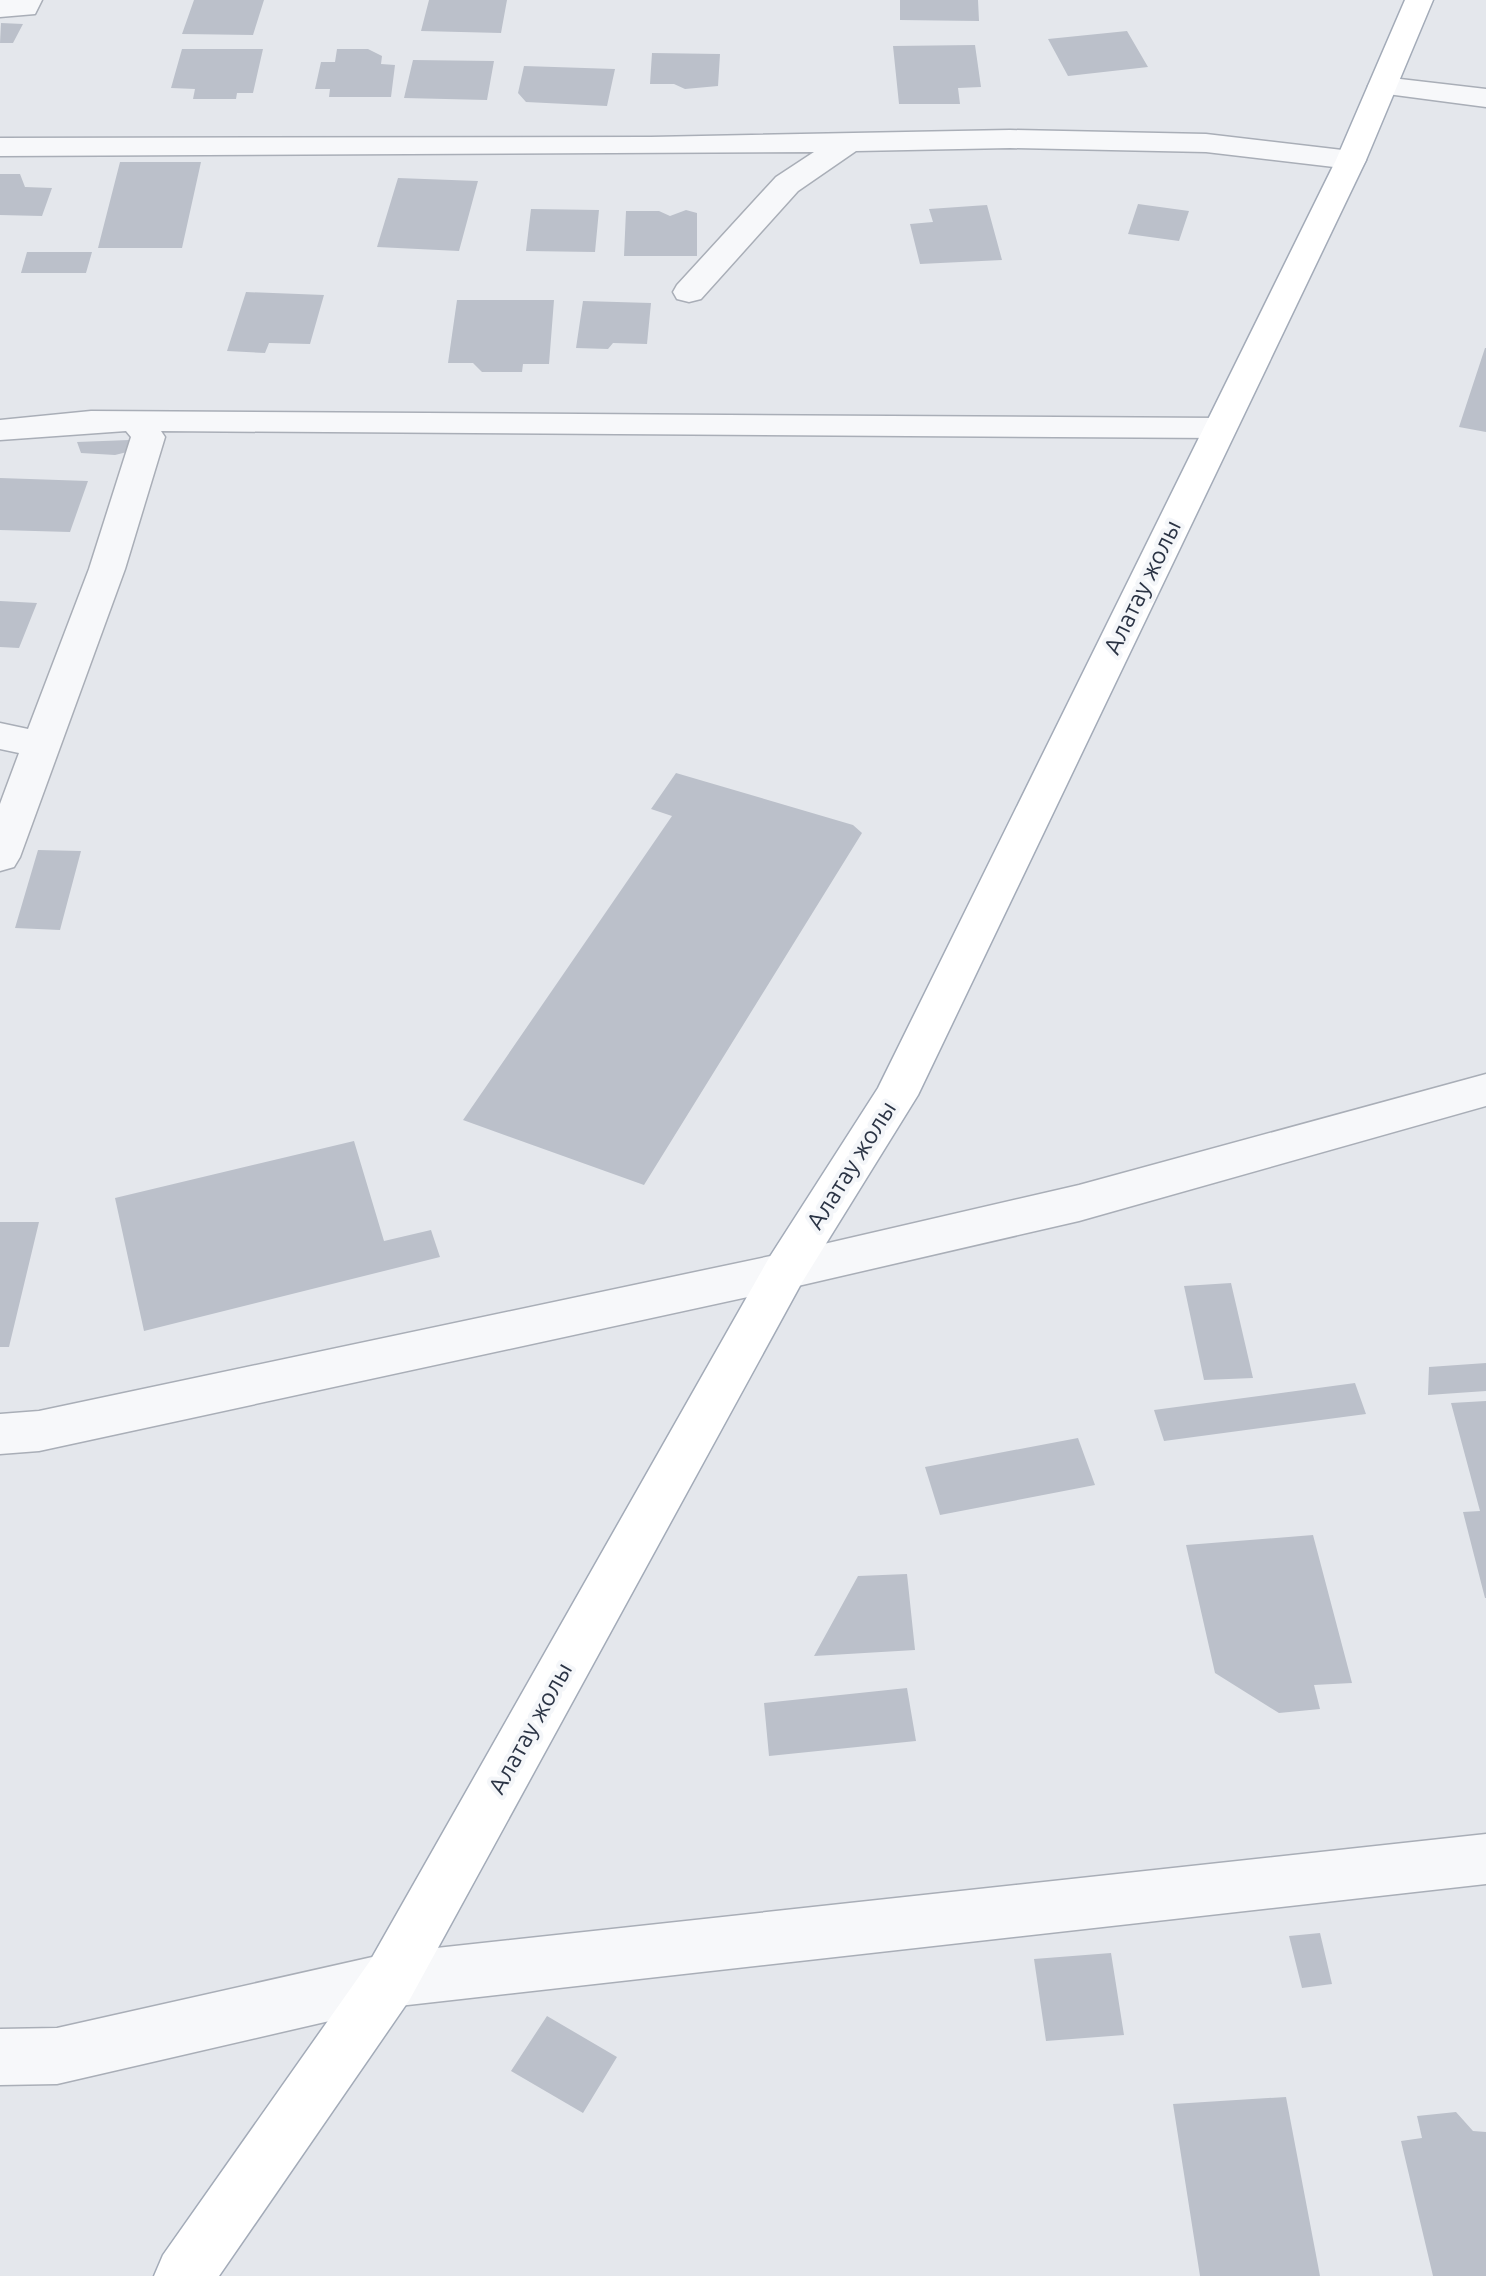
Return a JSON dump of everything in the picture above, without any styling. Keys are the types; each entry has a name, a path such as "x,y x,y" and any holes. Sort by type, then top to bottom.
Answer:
{"main road":[{"name":"Алатау жолы","path":"184,2276 390,1980 785,1271 896,1095 1351,160 1419,0"}],"street":[{"path":"0,8 25,8 28,0"},
{"path":"1383,86 1486,98"},
{"path":"0,147 1010,139 1206,143 1351,160"},
{"path":"689,292 787,184 849,142"},
{"path":"0,430 91,421 1220,428"},
{"path":"0,857 107,569 148,437 136,421"},
{"path":"0,736 40,745"},
{"path":"0,1434 39,1431 785,1271 1079,1203 1486,1090"},
{"path":"0,2057 57,2056 390,1980 1486,1859"}],"building":[{"path":"194,0 264,0 253,35 182,34"},
{"path":"429,0 507,0 501,33 421,31"},
{"path":"900,0 978,0 979,21 900,20"},
{"path":"1,23 23,24 13,43 0,43"},
{"path":"1127,31 1148,67 1068,76 1048,39"},
{"path":"975,45 981,87 958,88 960,104 899,104 893,46"},
{"path":"182,49 263,49 253,93 237,93 236,99 193,99 195,89 171,88"},
{"path":"337,49 368,49 382,56 381,64 395,65 391,97 329,97 330,89 315,89 321,62 335,62"},
{"path":"652,53 720,54 718,86 685,89 674,84 650,84"},
{"path":"413,60 494,61 487,100 404,98"},
{"path":"524,66 615,69 607,106 526,102 518,93"},
{"path":"120,162 201,162 182,248 98,248"},
{"path":"0,174 20,174 25,187 52,188 42,216 0,215"},
{"path":"398,178 478,181 459,251 377,247"},
{"path":"1138,204 1189,211 1179,241 1128,234"},
{"path":"987,205 1002,260 920,264 910,224 933,222 929,209"},
{"path":"531,209 599,210 595,252 526,251"},
{"path":"686,210 697,213 697,256 624,256 626,211 659,211 670,216"},
{"path":"27,252 92,252 86,273 21,273"},
{"path":"246,292 324,295 310,344 269,343 265,353 227,351"},
{"path":"457,300 554,300 549,364 523,364 522,372 482,372 473,363 448,363"},
{"path":"583,301 651,303 647,344 613,343 608,349 576,348"},
{"path":"1486,348 1486,432 1459,427"},
{"path":"129,440 127,452 115,455 81,453 77,442"},
{"path":"0,478 88,481 70,532 0,530"},
{"path":"0,601 37,603 19,648 0,647"},
{"path":"676,773 853,825 862,833 644,1185 463,1120 672,816 651,809"},
{"path":"38,850 81,851 60,930 15,928"},
{"path":"354,1141 384,1241 431,1230 440,1257 144,1331 115,1198"},
{"path":"0,1222 39,1222 9,1347 0,1347"},
{"path":"1231,1283 1253,1378 1204,1380 1184,1286"},
{"path":"1486,1363 1486,1391 1428,1395 1429,1367"},
{"path":"1355,1383 1366,1414 1164,1441 1154,1410"},
{"path":"1486,1401 1485,1598 1463,1512 1480,1511 1451,1403"},
{"path":"1078,1438 1095,1485 940,1515 925,1467"},
{"path":"1313,1535 1352,1683 1314,1685 1320,1709 1279,1713 1215,1673 1186,1545"},
{"path":"907,1574 915,1650 814,1656 858,1576"},
{"path":"907,1688 916,1741 769,1756 764,1703"},
{"path":"1320,1933 1332,1984 1302,1988 1289,1936"},
{"path":"1111,1953 1124,2035 1046,2041 1034,1959"},
{"path":"547,2016 617,2057 583,2113 511,2071"},
{"path":"1286,2097 1320,2276 1200,2276 1173,2104"},
{"path":"1456,2112 1473,2131 1486,2132 1486,2276 1433,2276 1401,2141 1422,2138 1417,2116"}]}
